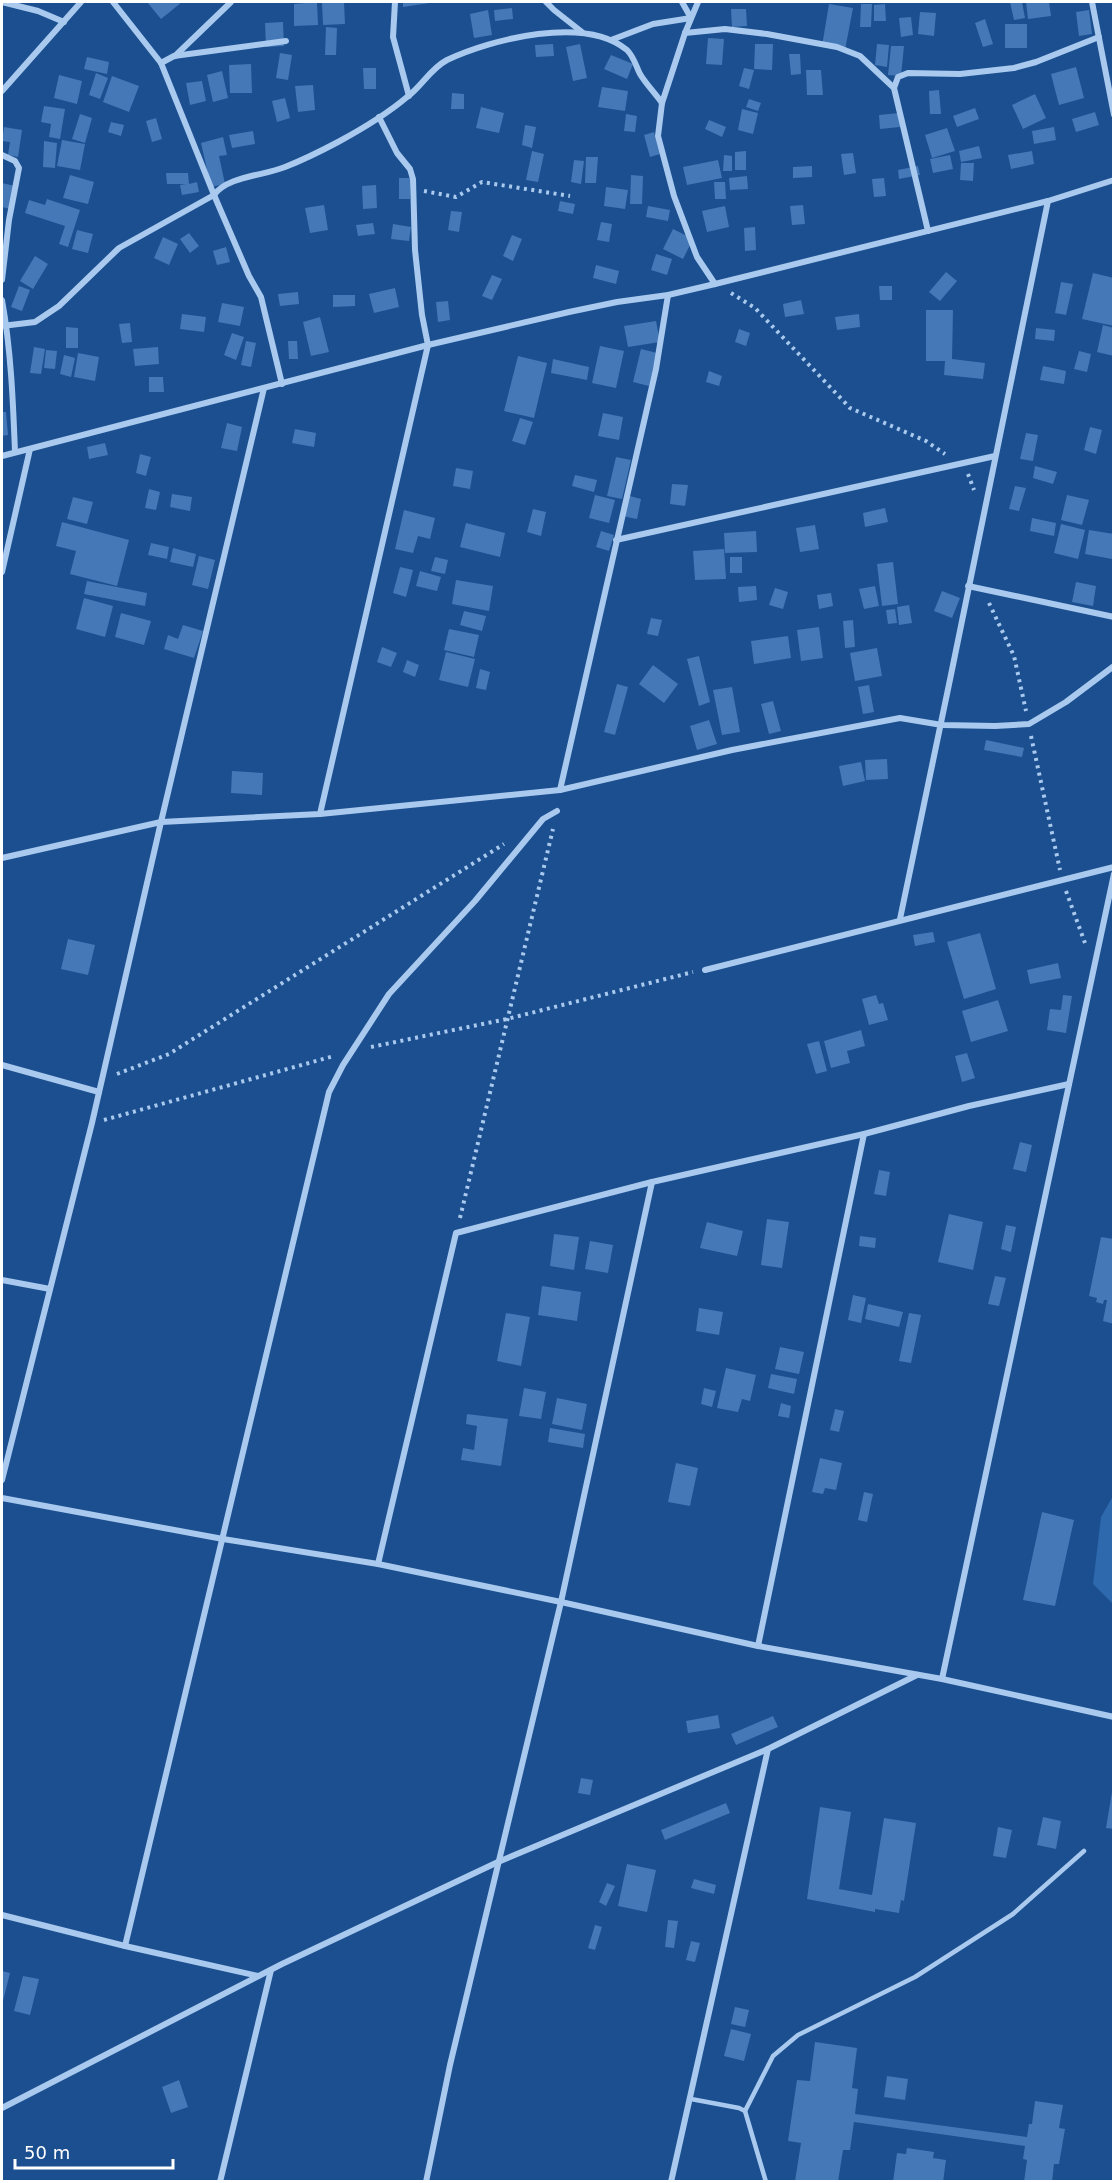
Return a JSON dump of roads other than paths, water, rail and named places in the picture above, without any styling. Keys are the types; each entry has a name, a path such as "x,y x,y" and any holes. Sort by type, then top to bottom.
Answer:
{"street":[{"path":"2,2 38,11 63,22"},
{"path":"2,91 81,2"},
{"path":"112,2 161,63 214,195 249,276 261,297 282,384"},
{"path":"161,63 174,56 231,2"},
{"path":"395,2 393,37 409,96"},
{"path":"546,2 583,33"},
{"path":"682,2 691,18"},
{"path":"699,2 685,33 662,103 658,136 674,196 697,257 715,284"},
{"path":"1092,2 1113,115"},
{"path":"611,40 652,24 691,18"},
{"path":"685,33 725,29 837,47 860,56 894,88"},
{"path":"4,326 35,322 59,306 118,248 214,195 219,189 236,180 284,168 340,141 409,96 427,75 446,61 508,39 528,35 583,33 611,40 628,51 640,74 662,103"},
{"path":"928,231 894,88 898,77 908,73 960,74 1014,68 1036,62 1099,37"},
{"path":"174,56 286,41"},
{"path":"320,814 428,345 422,315 415,250 415,189 410,170 397,153 379,117"},
{"path":"2,155 15,161 19,168 9,220 2,280"},
{"path":"2,456 428,345 607,304 668,295 715,284 1048,201 1113,180"},
{"path":"900,919 942,725 968,586 1048,201"},
{"path":"560,790 656,369 668,295"},
{"path":"2,300 13,395 15,452"},
{"path":"2,1480 92,1123 264,388"},
{"path":"2,572 30,449"},
{"path":"616,540 995,456"},
{"path":"968,586 1113,616"},
{"path":"2,858 161,822 320,814 560,790 732,750 900,718 942,725 1029,724 1066,702 1113,666"},
{"path":"125,1946 325,1106 336,1078 389,994 475,901 543,819 557,811"},
{"path":"705,969 1113,867"},
{"path":"942,1679 1113,874"},
{"path":"2,1065 99,1092"},
{"path":"378,1564 456,1233 652,1182 1069,1084"},
{"path":"758,1646 864,1134"},
{"path":"426,2181 450,2065 561,1602 652,1182"},
{"path":"2,1280 50,1289"},
{"path":"2,1498 223,1539 378,1564 758,1646 942,1679 1113,1717"},
{"path":"2,2108 271,1970 498,1862 768,1749 918,1675"},
{"path":"671,2181 768,1749"},
{"path":"2,1915 259,1976"},
{"path":"220,2181 271,1970"}],"lane":[{"path":"766,2181 745,2110 772,2056 798,2035 915,1977 1013,1914 1084,1851"},
{"path":"691,2098 745,2110"}]}
